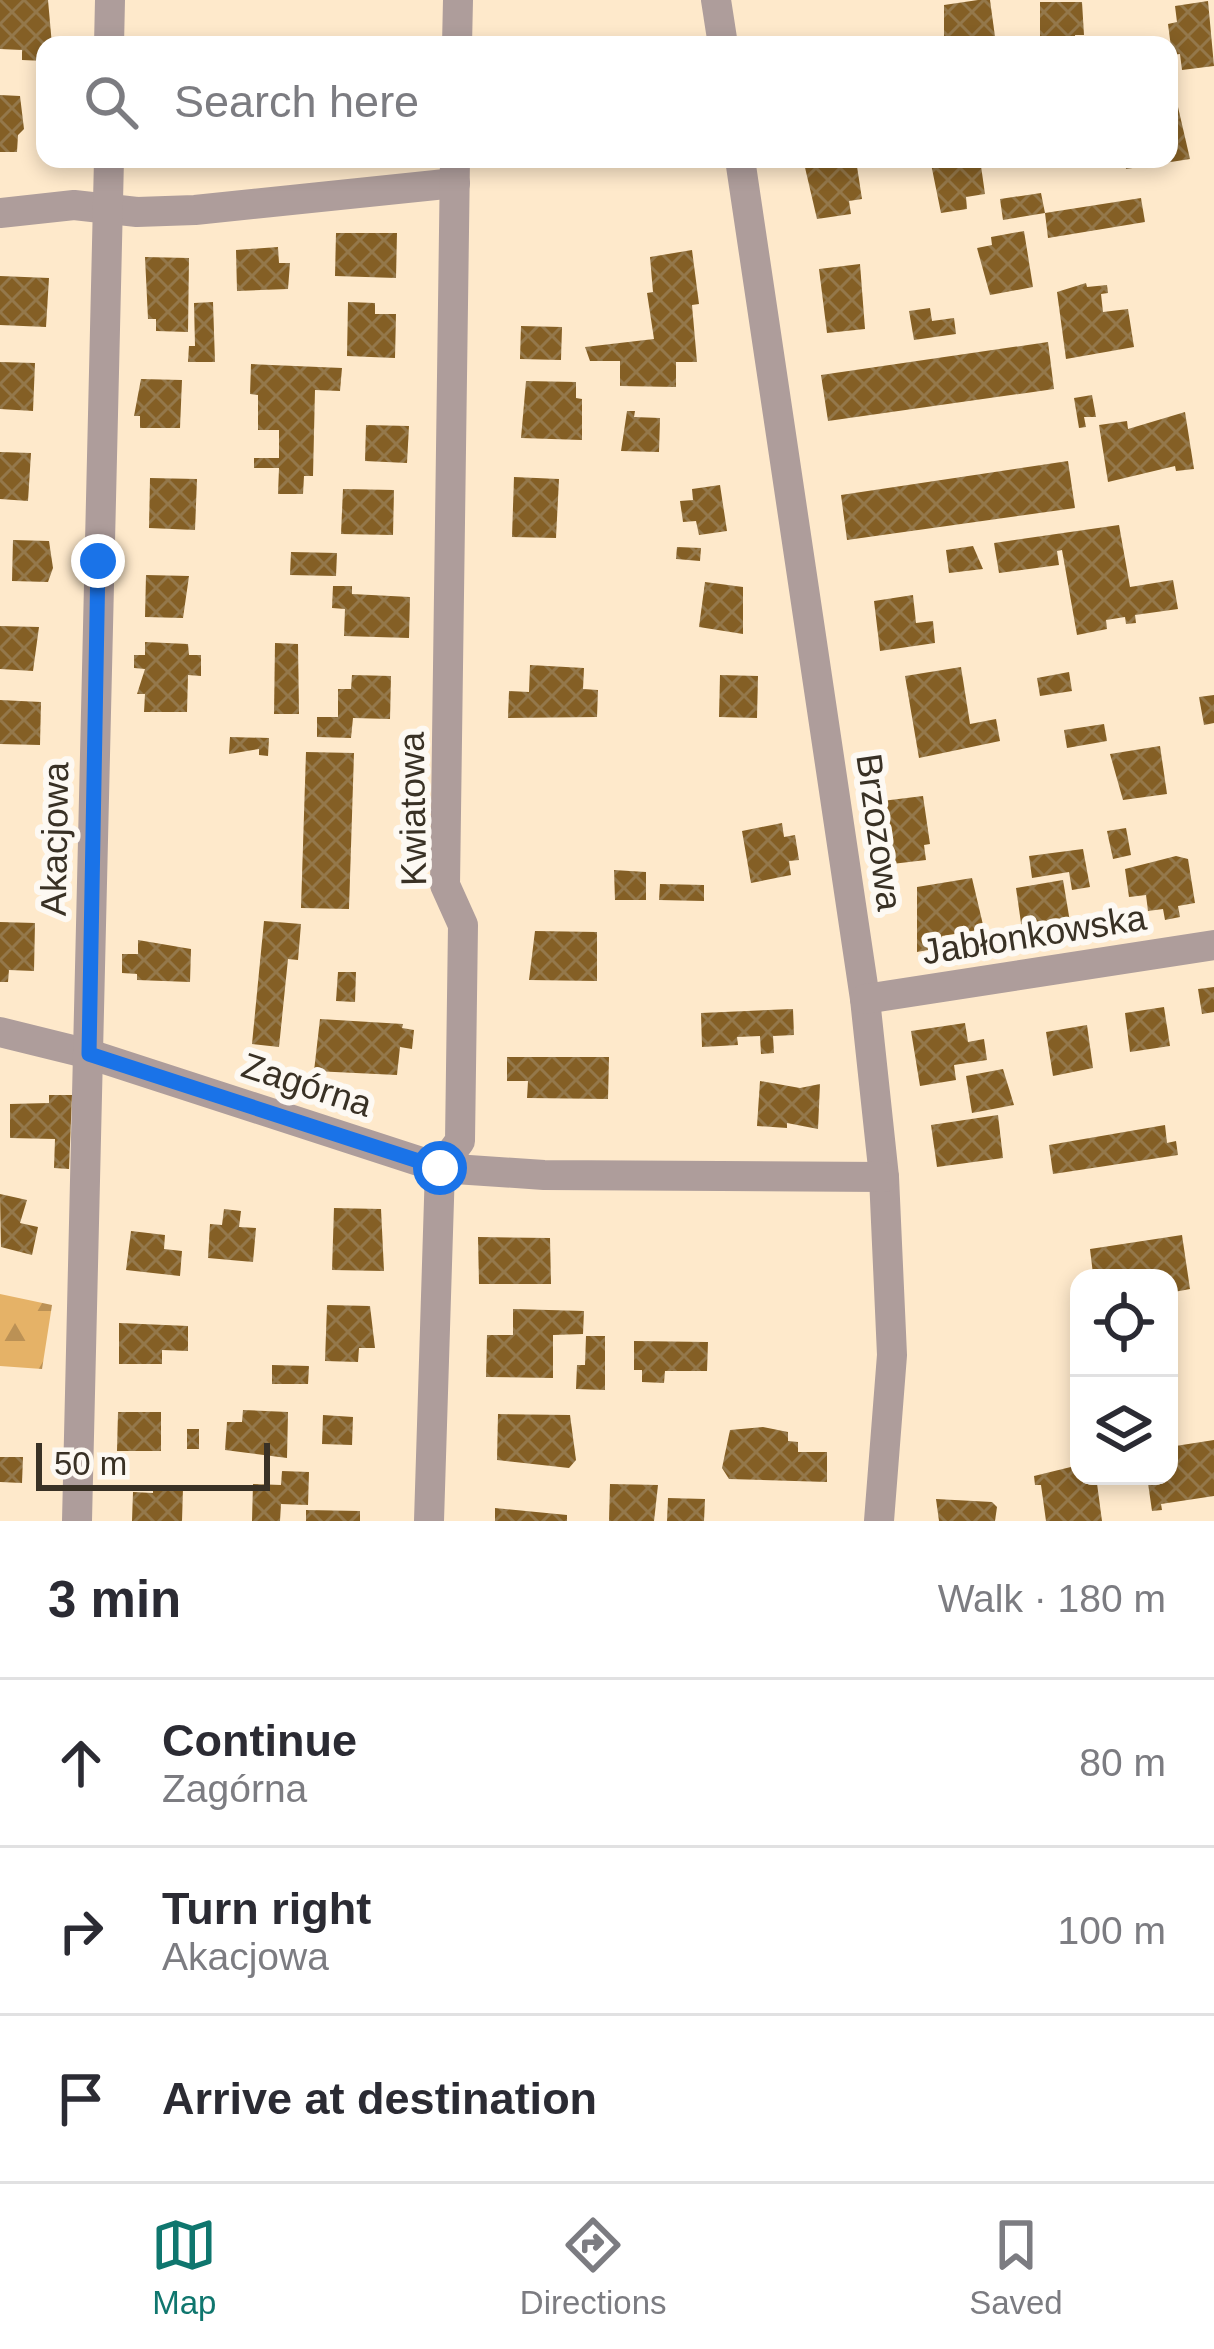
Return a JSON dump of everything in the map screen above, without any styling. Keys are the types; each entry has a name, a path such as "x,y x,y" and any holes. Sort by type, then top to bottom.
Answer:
{"street":[{"path":"110,0 110,36"},
{"path":"457,36 458,0"},
{"path":"716,0 722,36"},
{"name":"Akacjowa","path":"76,1521 109,168"},
{"name":"Brzozowa","path":"741,168 865,1000 884,1177 892,1355 879,1521"},
{"path":"0,212 195,210 455,171"},
{"name":"Kwiatowa","path":"430,1521 440,1168 460,1141 463,925 445,885 455,171"},
{"name":"Jabłonkowska","path":"865,1000 1214,945"},
{"name":"Zagórna","path":"0,1032 89,1054 440,1168 544,1175 884,1177"}],"green space":[{"path":"0,1294 52,1305 42,1369 0,1366"}],"building":[{"path":"0,0 48,0 51,36 36,36 36,61 22,60 22,50 0,49"},
{"path":"990,0 995,36 944,36 944,5"},
{"path":"1208,1 1214,66 1182,70 1178,36 1170,36 1168,24 1177,22 1175,6"},
{"path":"1040,2 1082,2 1084,35 1040,36"},
{"path":"0,95 20,96 24,129 18,135 17,152 0,152"},
{"path":"1178,107 1190,159 1178,161"},
{"path":"805,168 857,168 862,199 849,201 851,214 817,219"},
{"path":"932,168 981,168 985,194 966,197 967,209 941,213"},
{"path":"1041,193 1045,213 1003,220 1000,199"},
{"path":"1141,198 1145,222 1048,238 1045,213"},
{"path":"1024,231 1033,287 990,295 977,248 992,245 991,237"},
{"path":"336,233 397,233 396,278 335,276"},
{"path":"278,247 279,263 290,263 288,289 237,291 236,250"},
{"path":"692,250 699,304 692,305 697,362 676,362 676,387 620,386 620,361 590,361 585,347 654,339 647,293 653,292 650,257"},
{"path":"145,257 189,258 188,332 156,331 156,319 148,319"},
{"path":"860,264 865,329 827,333 819,269"},
{"path":"0,276 49,278 46,327 0,325"},
{"path":"1086,283 1087,287 1107,285 1108,293 1101,294 1103,312 1128,309 1134,347 1066,359 1057,292"},
{"path":"213,302 215,362 188,362 189,346 195,346 194,303"},
{"path":"348,302 375,303 375,314 396,314 395,358 347,356"},
{"path":"930,308 932,321 954,318 956,334 914,340 909,311"},
{"path":"521,326 562,327 561,360 520,359"},
{"path":"1048,342 1054,389 828,421 821,375"},
{"path":"0,362 35,363 33,411 0,409"},
{"path":"251,364 342,368 340,391 315,390 313,476 304,476 303,494 278,494 279,468 254,468 254,458 279,458 279,430 258,430 258,395 250,394"},
{"path":"141,379 182,380 180,428 140,428 140,416 134,416"},
{"path":"526,381 576,382 576,398 582,399 582,440 521,438"},
{"path":"1092,395 1096,417 1084,417 1086,427 1079,428 1074,398"},
{"path":"627,411 635,411 634,417 660,418 659,452 621,451"},
{"path":"1185,412 1194,469 1176,471 1175,466 1108,482 1099,425 1127,421 1128,429"},
{"path":"366,425 409,426 407,463 365,461"},
{"path":"0,452 31,453 28,501 0,499"},
{"path":"1068,461 1075,508 847,540 841,495"},
{"path":"514,477 559,479 556,538 512,537"},
{"path":"150,478 197,479 195,530 149,528"},
{"path":"720,485 727,531 699,535 696,521 683,522 680,501 693,500 692,489"},
{"path":"343,489 394,490 393,535 341,534"},
{"path":"1119,525 1130,587 1173,580 1178,609 1135,615 1136,623 1126,624 1125,617 1106,620 1107,629 1077,635 1062,550 1057,551 1059,565 999,573 994,543"},
{"path":"13,540 49,541 53,568 48,582 12,581"},
{"path":"973,546 983,569 949,573 946,550"},
{"path":"677,547 701,548 700,561 676,559"},
{"path":"291,552 337,553 336,576 290,575"},
{"path":"146,575 189,576 183,618 145,617"},
{"path":"705,582 743,587 743,634 699,627"},
{"path":"333,586 352,586 352,594 410,597 409,638 344,636 345,609 332,608"},
{"path":"913,595 916,623 933,621 935,643 880,651 874,601"},
{"path":"0,626 39,627 33,671 0,669"},
{"path":"145,642 188,644 189,655 201,655 201,676 188,675 187,712 144,712 145,694 137,694 145,669 134,668 134,655 145,655"},
{"path":"275,643 298,644 299,714 274,714"},
{"path":"530,665 584,668 583,689 598,690 597,717 508,718 509,691 529,692"},
{"path":"961,667 970,724 996,719 1000,741 919,758 905,676"},
{"path":"1069,672 1072,691 1040,696 1037,678"},
{"path":"352,675 391,676 390,719 353,718 351,738 317,737 317,717 338,717 338,689 351,689"},
{"path":"720,675 758,676 757,718 719,717"},
{"path":"1214,695 1214,723 1204,725 1199,697"},
{"path":"0,700 41,702 40,745 0,744"},
{"path":"1104,724 1107,741 1067,748 1064,730"},
{"path":"230,737 269,738 268,756 259,755 259,749 229,754"},
{"path":"1160,746 1167,794 1123,800 1110,754"},
{"path":"306,752 354,753 349,909 301,908"},
{"path":"923,796 930,844 924,845 926,860 892,864 882,801"},
{"path":"782,823 784,837 795,835 799,860 789,861 791,875 751,883 742,831"},
{"path":"1126,828 1131,855 1113,859 1107,831"},
{"path":"1083,849 1090,887 1072,890 1069,872 1032,878 1029,856"},
{"path":"1176,856 1188,859 1195,903 1178,906 1180,917 1165,920 1163,909 1148,911 1146,895 1129,897 1125,869"},
{"path":"614,870 646,872 646,900 615,900"},
{"path":"972,878 984,929 942,936 944,947 917,952 917,887"},
{"path":"1063,880 1070,922 1022,930 1016,888"},
{"path":"660,884 704,885 704,901 659,900"},
{"path":"264,921 301,924 298,960 288,959 279,1047 252,1044"},
{"path":"0,922 35,923 34,971 9,970 8,982 0,982"},
{"path":"535,931 597,932 597,981 529,980"},
{"path":"138,940 191,949 190,982 137,980 137,974 122,973 122,954 138,954"},
{"path":"338,972 356,972 355,1002 336,1001"},
{"path":"1214,987 1214,1012 1202,1014 1198,989"},
{"path":"1164,1007 1170,1046 1130,1052 1125,1013"},
{"path":"793,1009 794,1035 773,1036 774,1053 761,1054 760,1036 737,1037 738,1045 702,1047 701,1013"},
{"path":"320,1019 403,1024 402,1028 414,1030 412,1049 400,1047 397,1075 314,1071"},
{"path":"965,1023 968,1042 984,1039 987,1060 954,1065 956,1080 920,1086 911,1031"},
{"path":"1087,1025 1093,1068 1053,1076 1046,1032"},
{"path":"507,1057 609,1057 608,1099 527,1098 528,1081 507,1081"},
{"path":"1003,1069 1014,1105 972,1113 966,1076"},
{"path":"760,1081 800,1088 820,1084 818,1129 787,1123 787,1128 757,1126"},
{"path":"49,1095 72,1095 69,1169 54,1168 55,1139 10,1138 10,1104 49,1103"},
{"path":"998,1115 1003,1158 937,1167 931,1125"},
{"path":"1165,1125 1167,1143 1176,1141 1178,1155 1053,1174 1049,1145"},
{"path":"0,1194 27,1200 20,1223 38,1227 32,1255 1,1247"},
{"path":"334,1208 381,1209 384,1271 332,1270"},
{"path":"224,1209 241,1211 239,1227 256,1228 253,1262 208,1258 210,1224 222,1225"},
{"path":"131,1231 165,1235 164,1249 182,1251 180,1276 126,1270"},
{"path":"1182,1235 1190,1289 1178,1291 1178,1269 1092,1269 1090,1249"},
{"path":"478,1237 550,1238 551,1284 479,1284"},
{"path":"327,1305 370,1306 375,1348 359,1348 358,1362 325,1361"},
{"path":"513,1309 584,1311 583,1334 553,1335 553,1378 486,1377 487,1335 513,1335"},
{"path":"119,1323 188,1326 188,1351 162,1350 162,1364 119,1364"},
{"path":"586,1336 605,1336 605,1390 576,1389 577,1365 585,1365"},
{"path":"634,1341 708,1342 707,1371 665,1371 664,1383 642,1382 642,1370 634,1370"},
{"path":"272,1365 309,1366 308,1384 272,1384"},
{"path":"243,1410 288,1412 287,1458 225,1450 227,1422 242,1422"},
{"path":"118,1412 161,1412 161,1451 117,1451"},
{"path":"498,1414 570,1415 576,1460 569,1468 497,1460"},
{"path":"323,1415 353,1417 352,1445 322,1444"},
{"path":"763,1427 788,1432 788,1441 798,1442 798,1452 827,1452 827,1482 729,1479 722,1468 730,1430"},
{"path":"187,1429 199,1429 199,1449 187,1449"},
{"path":"1214,1440 1214,1496 1161,1504 1162,1510 1152,1511 1148,1485 1178,1485 1178,1446"},
{"path":"0,1457 23,1457 22,1483 0,1482"},
{"path":"1070,1467 1070,1485 1097,1485 1102,1521 1046,1521 1041,1485 1035,1485 1034,1476"},
{"path":"282,1471 309,1472 308,1505 281,1504 280,1521 252,1521 253,1484 281,1485"},
{"path":"610,1484 658,1485 654,1521 609,1521"},
{"path":"153,1487 183,1488 182,1521 132,1521 133,1492 153,1493"},
{"path":"668,1498 705,1499 704,1521 667,1521"},
{"path":"936,1499 992,1502 997,1507 995,1521 939,1521"},
{"path":"495,1508 567,1515 567,1521 495,1521"},
{"path":"306,1510 360,1511 360,1521 306,1521"}],"route":[{"path":"98,561 89,1054 440,1168"}]}
